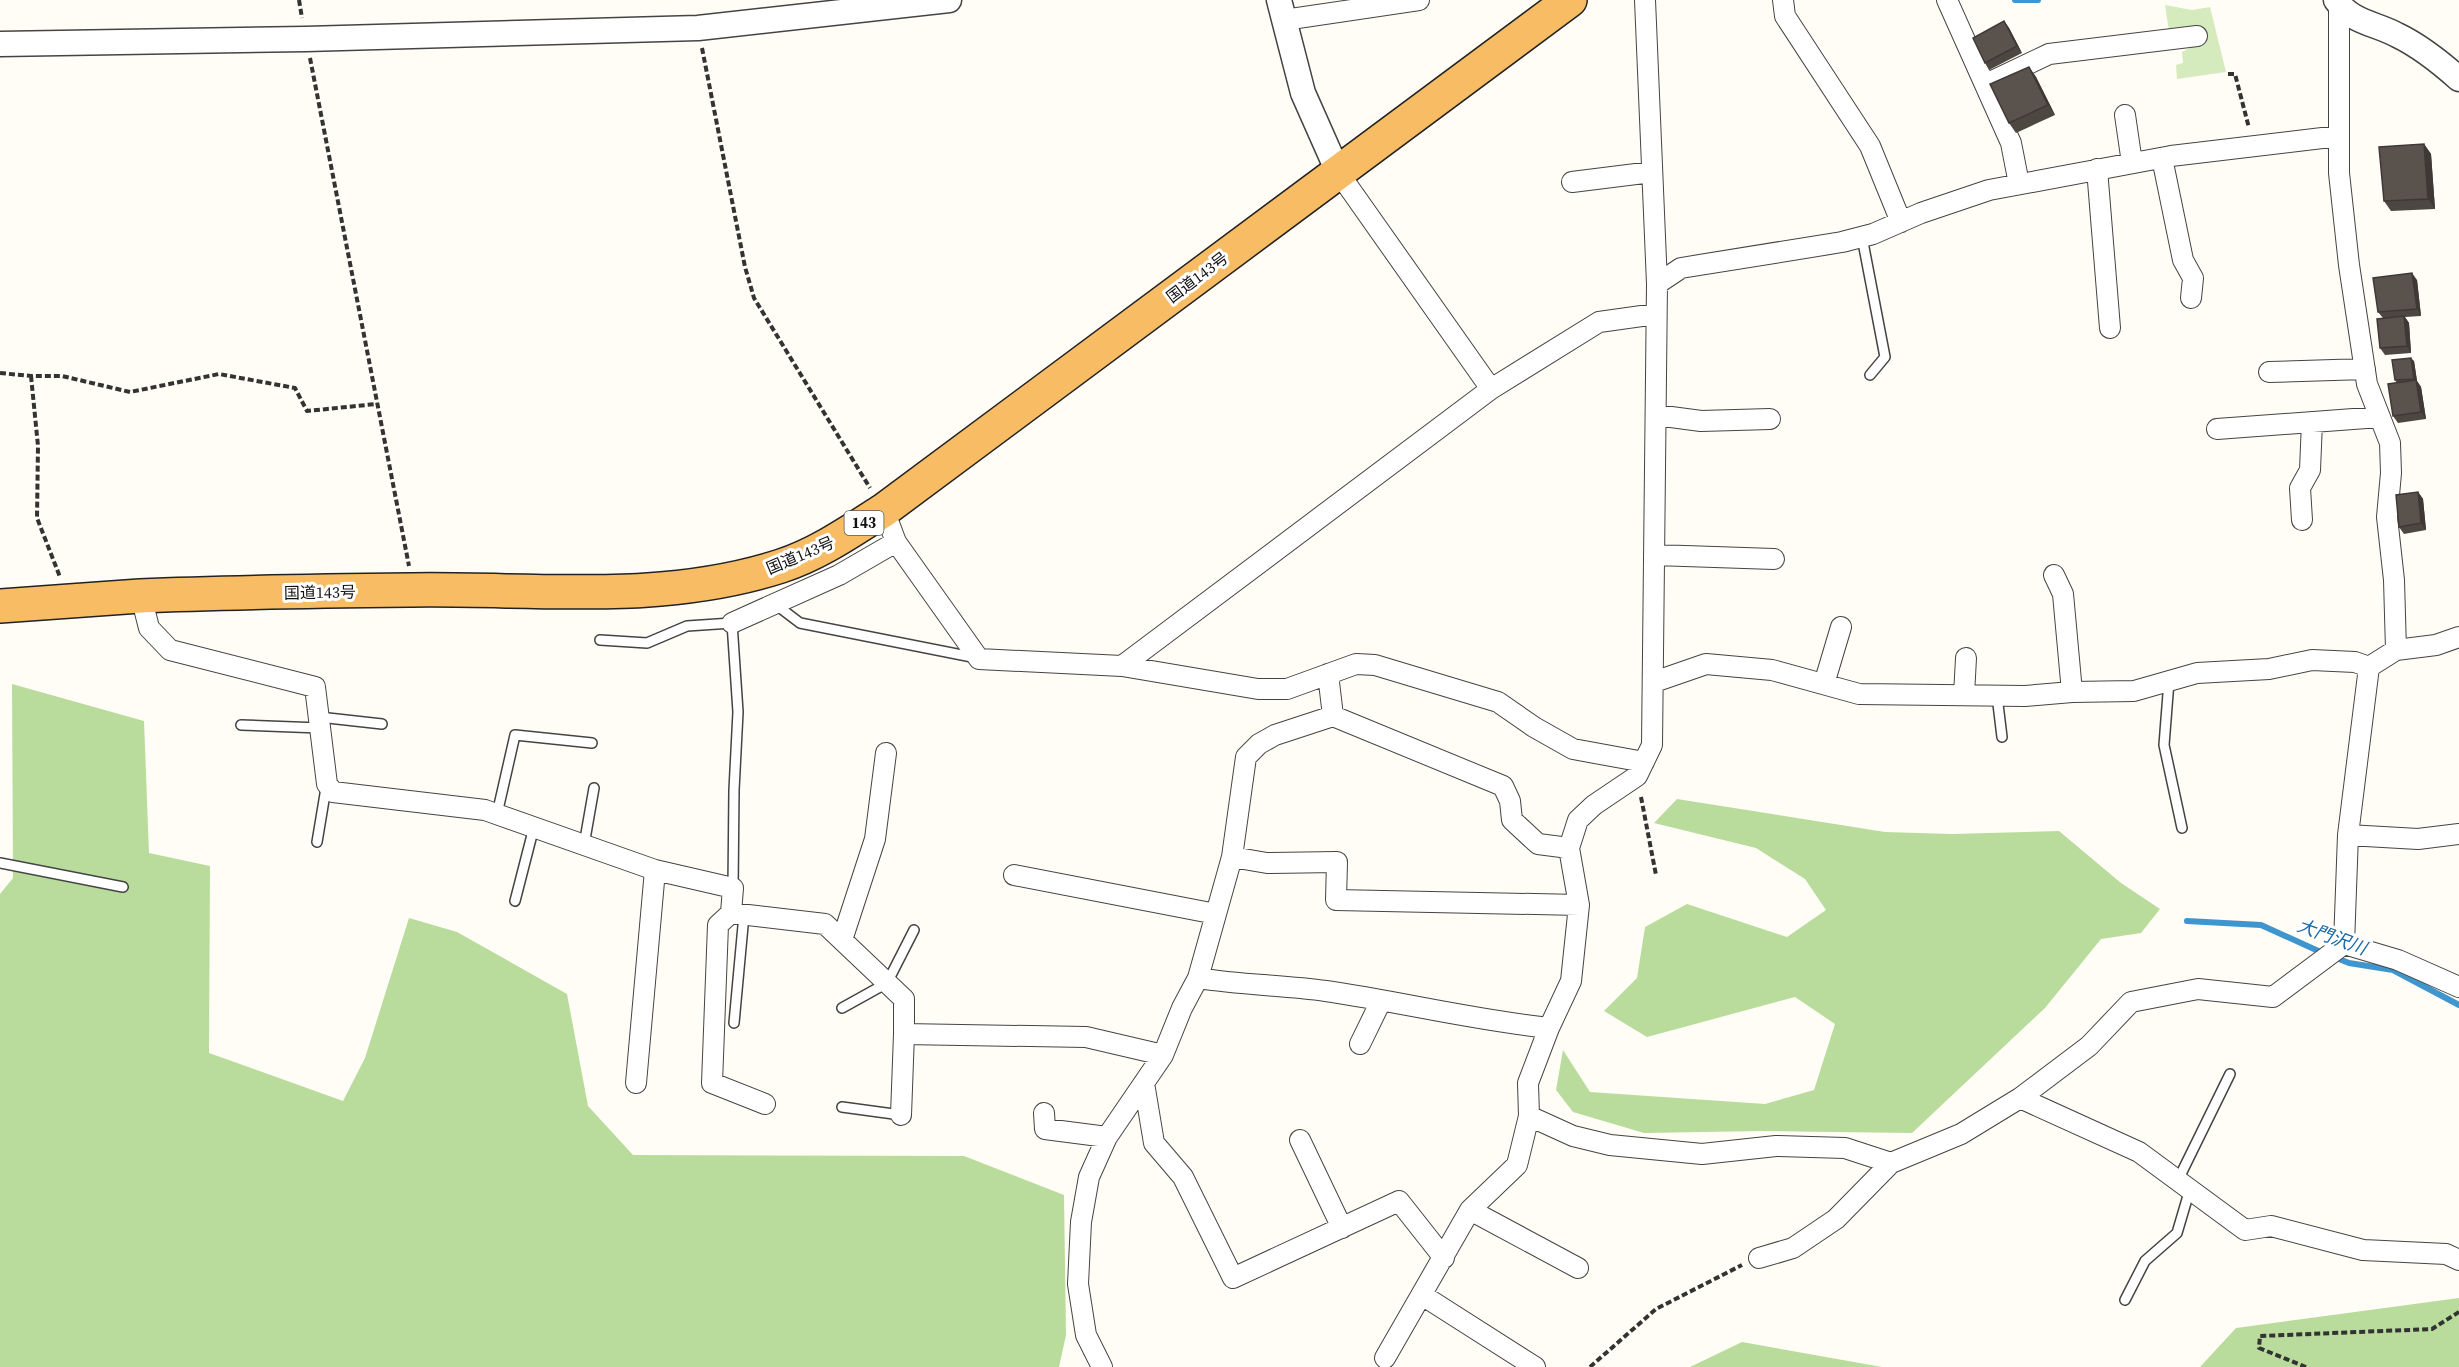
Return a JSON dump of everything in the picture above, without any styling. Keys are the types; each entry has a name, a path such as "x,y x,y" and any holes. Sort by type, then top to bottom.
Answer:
{"highway":[{"name":"国道143号","path":"0,606 141,596 414,590 604,592 665,590 707,584 783,566 823,548 884,510 1570,0"}],"street":[{"path":"0,44 306,39 698,28 949,0"},
{"path":"1419,0 1281,10 1304,93 1338,172 1491,389"},
{"path":"1385,1358 1470,1210 1517,1166 1529,1116 1528,1083 1549,1028 1572,981 1579,906 1569,848 1578,820 1640,769 1652,745 1657,284 1645,0"},
{"path":"1783,0 1785,16 1870,146 1901,222"},
{"path":"1947,0 2012,143 2019,184"},
{"path":"2338,2 2361,22 2396,34 2426,52 2459,79"},
{"path":"2338,2 2339,173 2349,265 2367,384 2390,444 2388,517 2394,580 2396,650"},
{"path":"1986,84 2049,54 2197,36"},
{"path":"2125,115 2132,163"},
{"path":"1657,284 1681,268 1862,237 1989,190 2162,158 2339,136"},
{"path":"2162,158 2183,260 2193,278 2191,298"},
{"path":"2097,169 2110,328"},
{"path":"1572,182 1652,172"},
{"path":"1122,666 1491,389 1599,322 1656,314"},
{"path":"2269,372 2365,369"},
{"path":"1656,415 1701,421 1770,419"},
{"path":"2217,429 2380,417"},
{"path":"2302,520 2300,488 2310,470 2312,422"},
{"path":"884,510 896,542 979,659 1122,666 1258,689 1287,689 1356,664 1376,665 1498,702 1534,727 1573,749 1640,769"},
{"path":"732,623 839,575 896,542"},
{"path":"1655,555 1774,559"},
{"path":"2054,576 2062,594 2072,692"},
{"path":"141,596 148,628 170,650 315,687 327,784 333,792 485,810 655,870 733,888 737,914"},
{"path":"1824,684 1841,627"},
{"path":"2344,944 2348,835 2369,668 2396,650 2436,645 2459,637"},
{"path":"1965,695 1966,658"},
{"path":"1654,682 1706,664 1772,670 1859,694 2025,696 2072,692 2134,691 2197,673 2269,669 2312,660 2355,662 2369,668"},
{"path":"1328,674 1333,716"},
{"path":"1102,1367 1086,1335 1078,1284 1081,1222 1089,1176 1107,1137 1163,1054 1182,1008 1198,978 1232,857 1246,757 1259,744 1275,735 1333,716 1503,786 1510,801 1512,820 1538,844 1569,848"},
{"path":"842,940 875,839 886,753"},
{"path":"2348,835 2418,839 2459,834"},
{"path":"1232,857 1267,863 1337,862 1336,900 1579,906"},
{"path":"636,1083 655,870"},
{"path":"1014,875 1216,914"},
{"path":"765,1104 712,1083 718,925 737,914 825,924 904,999 901,1115"},
{"path":"2344,944 2398,960 2459,987"},
{"path":"1759,1258 1793,1248 1836,1219 1890,1163 1961,1134 2020,1098 2089,1046 2131,1002 2198,989 2273,997 2344,944"},
{"path":"1198,978 1226,983 1256,983 1326,991 1502,1023 1549,1028"},
{"path":"1360,1044 1381,1001"},
{"path":"904,1034 1086,1037 1163,1054"},
{"path":"1144,1083 1154,1143 1183,1177 1233,1278 1399,1201 1444,1258"},
{"path":"2020,1098 2139,1152 2245,1230 2271,1226 2363,1250 2446,1254 2459,1260"},
{"path":"1044,1113 1045,1129 1107,1137"},
{"path":"1529,1116 1573,1136 1610,1145 1702,1154 1776,1146 1845,1148 1890,1163"},
{"path":"1300,1140 1342,1228"},
{"path":"1470,1210 1578,1268"},
{"path":"1422,1295 1535,1367"}],"lane":[{"path":"1862,237 1885,357 1870,375"},
{"path":"775,604 800,622 979,659"},
{"path":"600,640 647,643 687,626 732,623 738,712 733,888"},
{"path":"2169,681 2164,745 2182,828"},
{"path":"1996,696 2002,737"},
{"path":"241,724 382,724"},
{"path":"497,814 515,735 592,743"},
{"path":"317,842 327,784"},
{"path":"584,845 594,788"},
{"path":"515,901 534,827"},
{"path":"0,863 123,887"},
{"path":"734,1023 737,914"},
{"path":"842,1008 887,983 914,930"},
{"path":"2125,1300 2145,1261 2177,1233 2184,1185 2230,1074"},
{"path":"842,1107 901,1115"}],"path":[{"path":"698,28 745,267 754,298 884,510"},
{"path":"306,39 414,590"},
{"path":"2228,74 2235,74 2253,147"},
{"path":"0,373 62,376 130,392 219,374 295,388 307,411 376,404"},
{"path":"31,376 38,446 37,518 69,602"},
{"path":"1640,769 1656,875"},
{"path":"1590,1367 1656,1309 1716,1277 1759,1258"},
{"path":"2306,1367 2259,1348 2260,1336 2432,1329 2459,1312"}],"green space":[{"path":"2165,5 2192,10 2210,7 2226,72 2177,79 2176,65 2183,63 2182,52 2197,44 2169,31"},
{"path":"12,684 144,721 149,853 210,866 209,1053 343,1101 365,1058 409,918 457,932 567,994 588,1106 633,1155 964,1156 1064,1195 1066,1335 1059,1367 0,1367 0,894 13,878"},
{"path":"1677,799 1885,832 1952,834 2059,831 2121,883 2160,909 2141,933 2101,939 2045,1008 1912,1133 1763,1131 1644,1133 1573,1112 1556,1090 1563,1050 1590,1092 1765,1104 1814,1090 1835,1024 1795,997 1647,1037 1604,1011 1637,978 1645,927 1687,904 1787,937 1826,910 1805,879 1756,848 1654,823"},
{"path":"2459,1298 2459,1367 2200,1367 2236,1328"},
{"path":"1742,1342 1882,1367 1690,1367"}],"building":[{"path":"2004,21 2017,46 1985,63 1973,38"},
{"path":"2029,67 2048,105 2009,123 1990,84"},
{"path":"2424,144 2428,199 2384,201 2379,147"},
{"path":"2412,273 2417,309 2378,312 2373,278"},
{"path":"2404,316 2407,346 2380,348 2377,319"},
{"path":"2411,358 2414,379 2395,380 2392,360"},
{"path":"2416,380 2421,412 2393,416 2388,384"},
{"path":"2418,492 2421,523 2399,527 2396,495"}],"waterway":[{"path":"2015,0 2038,0"},
{"name":"大門沢川","path":"2187,921 2261,925 2325,954"},
{"name":"大門沢川","path":"2334,957 2349,963 2393,970 2459,1005"}]}
